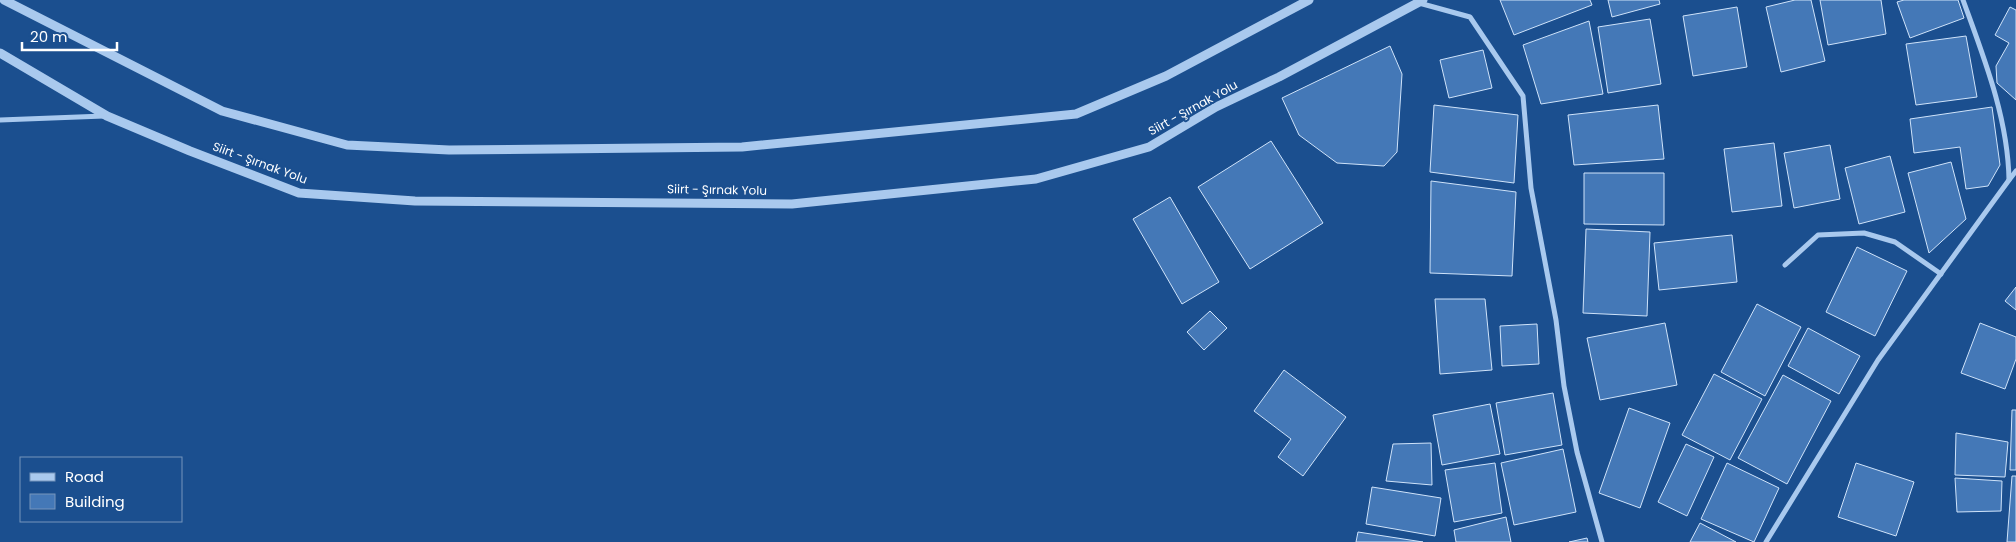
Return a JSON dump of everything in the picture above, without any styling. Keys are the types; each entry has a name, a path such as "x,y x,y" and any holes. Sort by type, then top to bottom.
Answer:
{"street":[{"path":"4,0 222,111 347,144 449,150 742,147 1076,114 1166,76 1308,0"},
{"path":"1963,0 1983,55 1999,108 2008,154 2009,180"},
{"path":"1421,2 1470,18 1523,96 1531,188 1556,320 1564,386 1577,452 1602,542"},
{"name":"Siirt - Şırnak Yolu","path":"0,53 107,116 298,193 415,201 792,204 1036,179 1149,147 1216,107 1279,77 1421,2"},
{"path":"0,120 107,116"},
{"path":"1766,542 1878,360 2016,171"},
{"path":"1785,265 1818,235 1864,233 1895,242 1941,274"}],"building":[{"path":"1500,0 1590,0 1592,5 1514,35"},
{"path":"1608,0 1659,0 1660,4 1612,17"},
{"path":"1795,0 1811,0 1825,61 1781,72 1766,7"},
{"path":"1820,0 1881,0 1886,34 1828,45"},
{"path":"1904,0 1958,0 1964,18 1910,38 1897,2"},
{"path":"1737,7 1747,67 1693,76 1683,16"},
{"path":"2010,7 2016,10 2016,100 1997,83 1996,66 2009,43 1995,35"},
{"path":"1650,19 1661,84 1608,93 1598,27"},
{"path":"1589,21 1603,94 1541,104 1523,45"},
{"path":"1966,36 1977,97 1916,105 1906,44"},
{"path":"1390,46 1402,74 1397,152 1384,166 1337,163 1299,135 1282,98"},
{"path":"1483,50 1492,88 1449,98 1440,60"},
{"path":"1434,105 1518,115 1514,183 1430,172"},
{"path":"1658,105 1664,159 1574,165 1568,115"},
{"path":"1992,107 2000,165 1988,186 1966,189 1960,147 1914,153 1910,119"},
{"path":"1271,141 1323,223 1250,269 1198,187"},
{"path":"1774,143 1782,206 1732,212 1724,149"},
{"path":"1830,145 1840,199 1794,208 1784,153"},
{"path":"1890,156 1905,212 1859,224 1845,168"},
{"path":"1951,162 1966,219 1929,253 1908,173"},
{"path":"1584,173 1664,173 1664,225 1584,224"},
{"path":"1431,181 1516,192 1512,276 1430,273"},
{"path":"1170,197 1219,282 1182,304 1133,219"},
{"path":"1586,229 1650,232 1647,316 1583,313"},
{"path":"1732,235 1737,282 1659,290 1654,243"},
{"path":"1857,247 1907,271 1875,336 1826,312"},
{"path":"2016,287 2016,310 2005,301"},
{"path":"1435,299 1485,299 1492,370 1440,374"},
{"path":"1757,304 1801,327 1765,396 1721,372"},
{"path":"1210,311 1227,328 1204,350 1187,332"},
{"path":"1665,323 1677,385 1600,400 1587,338"},
{"path":"1980,323 2016,337 2016,359 2005,389 1961,373"},
{"path":"1537,324 1539,364 1502,366 1500,326"},
{"path":"1808,328 1860,356 1839,394 1788,366"},
{"path":"1284,370 1346,417 1303,476 1278,457 1291,439 1254,411"},
{"path":"1714,374 1762,399 1730,460 1682,435"},
{"path":"1783,375 1831,401 1787,484 1738,458"},
{"path":"1553,393 1562,445 1505,455 1496,403"},
{"path":"1490,404 1500,454 1442,465 1433,415"},
{"path":"1629,408 1670,423 1640,508 1599,493"},
{"path":"2012,410 2016,410 2016,470 2010,470"},
{"path":"1956,433 2008,442 2005,477 1955,475"},
{"path":"1431,443 1432,485 1386,481 1393,444"},
{"path":"1686,444 1714,457 1687,516 1658,502"},
{"path":"1563,449 1576,512 1514,525 1501,463"},
{"path":"1495,463 1502,513 1454,522 1445,470"},
{"path":"1727,463 1779,488 1754,542 1701,519"},
{"path":"1856,463 1914,482 1896,536 1838,517"},
{"path":"2012,476 2016,476 2016,542 2007,542"},
{"path":"1955,478 2002,481 2001,511 1957,512"},
{"path":"1372,487 1441,498 1435,536 1366,524"},
{"path":"1506,517 1511,542 1456,542 1454,530"},
{"path":"1700,523 1736,542 1690,542"},
{"path":"1358,532 1423,542 1356,542"},
{"path":"1587,538 1588,542 1569,542"}]}
